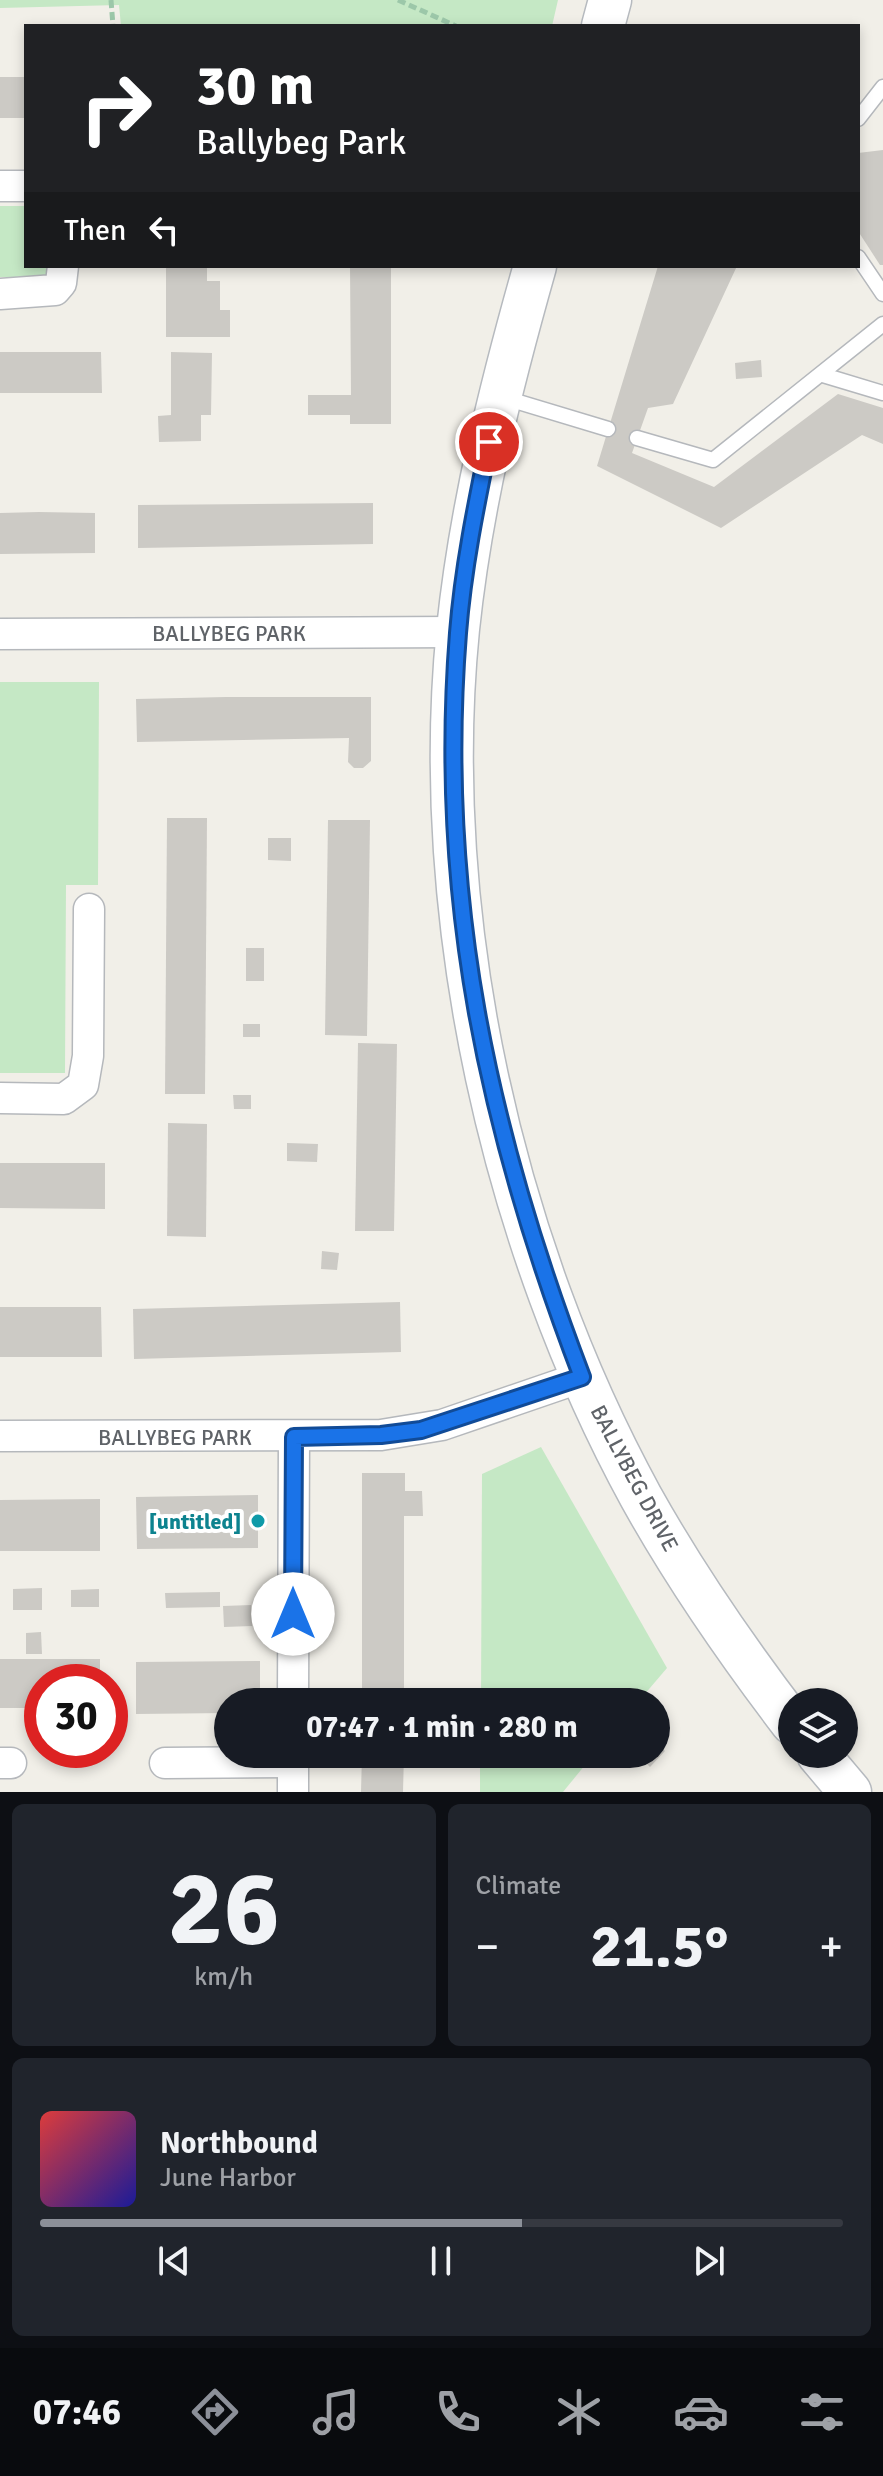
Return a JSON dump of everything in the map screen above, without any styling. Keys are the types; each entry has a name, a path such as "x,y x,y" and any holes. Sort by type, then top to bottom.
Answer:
{"street":[{"path":"604,24 610,0"},
{"path":"0,186 24,186"},
{"path":"0,294 55,290 61,283 63,268"},
{"name":"BALLYBEG DRIVE","path":"534,268 499,396 479,490 458,632 455,807 475,1012 499,1126 529,1232 582,1377 642,1499 681,1565 778,1703"},
{"name":"BALLYBEG PARK","path":"0,634 458,632"},
{"path":"0,1098 64,1099 83,1085 88,1056 89,909"},
{"name":"BALLYBEG PARK","path":"0,1436 381,1435 421,1430 582,1377"},
{"path":"293,1688 294,1437"},
{"path":"165,1763 293,1769"},
{"path":"830,1768 850,1792"}],"lane":[{"path":"860,116 883,87"},
{"path":"860,260 883,294"},
{"path":"637,438 713,460 883,324"},
{"path":"823,375 883,393"},
{"path":"499,396 608,429"}],"path":[{"path":"111,0 113,24"},
{"path":"398,0 452,24"}],"green space":[{"path":"0,0 558,0 552,24 121,24 119,5 0,8"},
{"path":"0,206 24,206 24,268 50,268 50,277 0,277"},
{"path":"0,682 99,682 98,885 66,885 65,1073 0,1073"},
{"path":"541,1447 667,1668 650,1688 481,1688 482,1474"},
{"path":"480,1768 583,1768 563,1792 480,1792"}],"building":[{"path":"0,77 24,77 24,118 0,118"},
{"path":"883,150 883,265 880,265 860,234 860,153"},
{"path":"166,268 207,268 207,281 220,281 220,310 230,310 230,337 166,337"},
{"path":"350,268 391,268 391,424 350,424 350,415 308,415 308,395 351,395"},
{"path":"657,268 736,268 673,404 648,408 632,453 714,487 838,394 883,408 883,444 862,435 721,528 597,466"},
{"path":"0,352 101,352 102,393 0,393"},
{"path":"171,352 212,353 211,415 201,415 201,441 159,442 158,416 171,415"},
{"path":"761,360 762,377 736,379 735,363"},
{"path":"373,503 373,544 138,548 138,505"},
{"path":"0,513 95,513 95,553 0,554"},
{"path":"371,697 371,761 363,768 354,768 348,762 349,738 137,742 136,699"},
{"path":"167,818 207,818 205,1094 165,1094"},
{"path":"328,820 370,820 367,1036 325,1035"},
{"path":"268,838 291,838 291,861 268,860"},
{"path":"246,948 264,948 264,981 246,981"},
{"path":"243,1024 260,1024 260,1037 243,1037"},
{"path":"358,1043 397,1044 394,1231 355,1231"},
{"path":"233,1095 251,1095 251,1109 234,1109"},
{"path":"168,1123 207,1124 206,1237 167,1236"},
{"path":"287,1143 318,1144 317,1162 287,1161"},
{"path":"0,1163 105,1163 105,1209 0,1208"},
{"path":"322,1251 339,1253 337,1270 321,1269"},
{"path":"400,1302 401,1352 134,1359 133,1309"},
{"path":"0,1307 101,1307 102,1357 0,1357"},
{"path":"362,1473 405,1473 405,1491 422,1491 423,1516 404,1516 404,1688 362,1688"},
{"path":"258,1495 258,1548 137,1549 136,1497"},
{"path":"100,1499 100,1551 0,1551 0,1500"},
{"path":"42,1588 42,1610 13,1610 13,1589"},
{"path":"99,1589 99,1607 71,1607 71,1590"},
{"path":"220,1592 220,1607 166,1608 165,1593"},
{"path":"251,1605 252,1626 224,1627 223,1606"},
{"path":"41,1632 42,1654 26,1654 26,1633"},
{"path":"0,1659 100,1659 100,1664 24,1664 24,1708 0,1708"},
{"path":"260,1661 260,1688 214,1688 214,1713 136,1714 136,1662"},
{"path":"362,1768 404,1768 403,1792 361,1792"}],"place":[{"name":"[untitled]","path":"258,1521"}],"route":[{"path":"293,1614 294,1437 381,1435 421,1430 582,1377 529,1232 502,1139 475,1012 466,945 453,744 458,632 489,442"}]}
